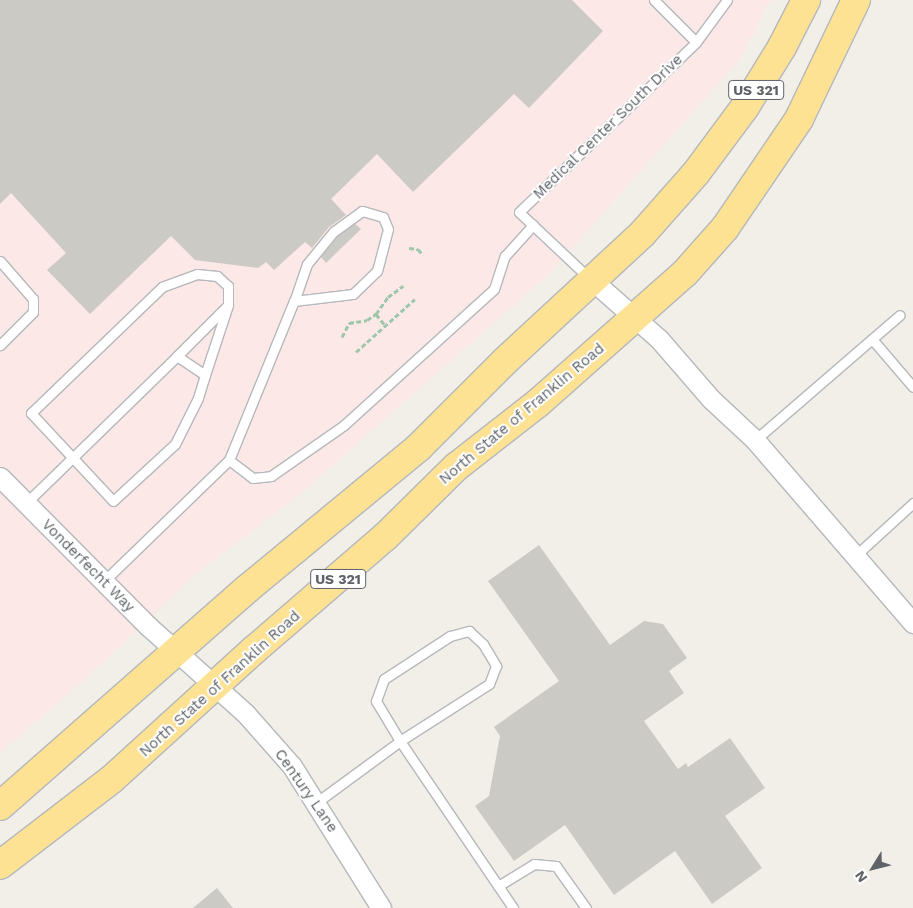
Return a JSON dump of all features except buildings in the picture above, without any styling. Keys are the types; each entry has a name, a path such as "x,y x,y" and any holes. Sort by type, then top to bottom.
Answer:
{"highway":[{"name":"US 321","path":"0,806 248,589 418,448 505,361 593,282 643,233 707,158 749,100 782,47 806,0"},
{"name":"North State of Franklin Road","path":"0,865 112,779 386,537 456,467 538,402 685,273 725,228 799,119 856,0"}],"street":[{"path":"593,282 634,318 755,440 913,623"},
{"name":"Vonderfecht Way","path":"0,476 103,582 216,686"},
{"name":"Century Lane","path":"216,686 253,721 292,766 317,802 381,908"}],"lane":[{"path":"654,0 696,42"},
{"name":"Medical Center South Drive","path":"533,226 519,212 696,42 727,0"},
{"path":"103,582 229,460 294,301 307,264 334,231 362,211 383,217 388,229 377,271 353,294 294,301"},
{"path":"229,460 253,478 272,476 344,425 494,289 506,256 533,226 593,282"},
{"path":"0,261 28,291 33,299 33,312 0,345"},
{"path":"197,274 217,276 228,286 228,306 206,375 174,444 112,501 31,413 162,288 180,279 197,274"},
{"path":"26,503 70,457 228,306"},
{"path":"755,440 900,315"},
{"path":"872,339 913,387"},
{"path":"177,356 206,375"},
{"path":"855,556 913,503"},
{"path":"317,802 400,741 489,684 496,666 483,644 469,631 450,636 384,679 376,701 400,741 513,908"},
{"path":"498,886 534,864 556,866 586,908"}],"path":[{"path":"409,248 418,249 423,255"},
{"path":"342,337 349,323 368,320 376,314 388,297 404,286"},
{"path":"356,352 415,299"},
{"path":"376,314 386,325"}],"shaded area":[{"path":"0,0 770,0 741,58 548,275 299,495 197,573 93,672 0,753"}]}
